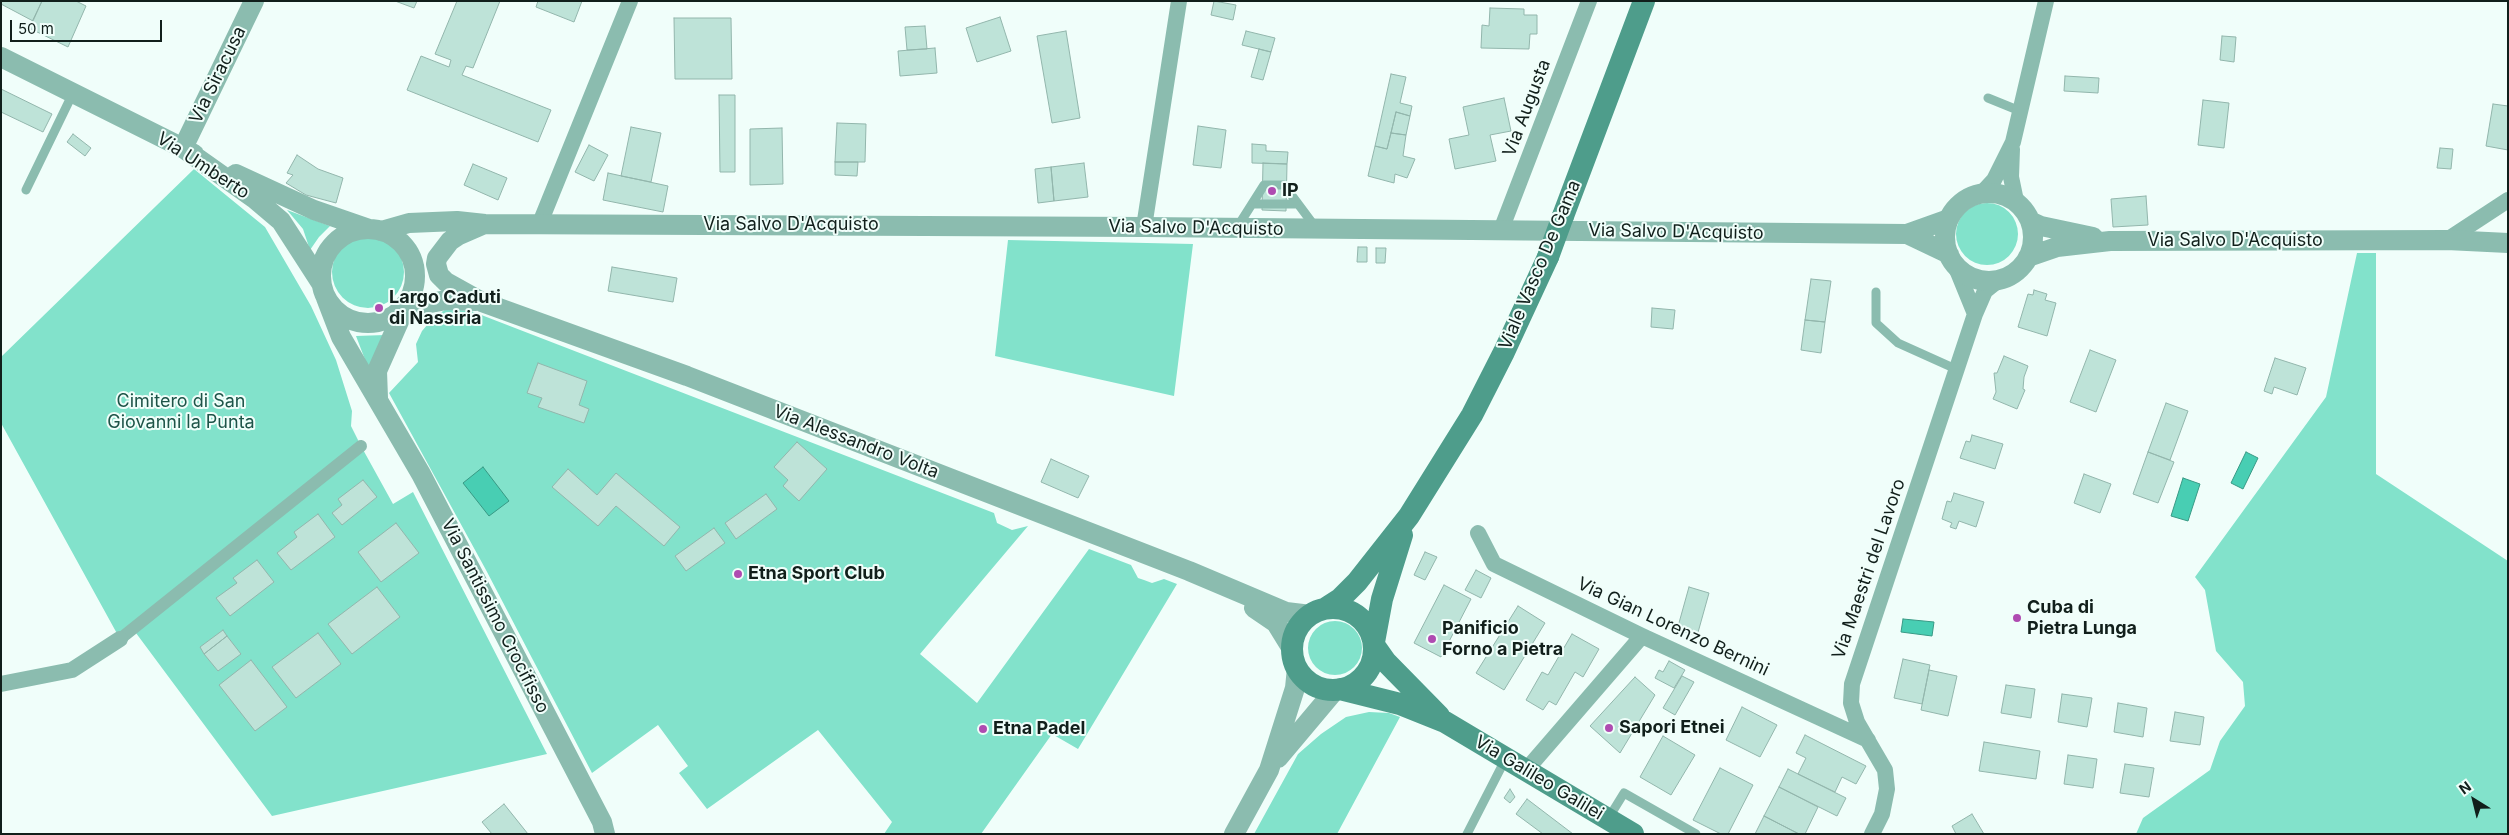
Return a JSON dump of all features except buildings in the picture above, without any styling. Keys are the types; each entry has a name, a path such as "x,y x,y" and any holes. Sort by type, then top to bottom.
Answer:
{"main road":[{"name":"Viale Vasco De Gama","path":"1409,516 1472,415 1504,352 1548,257 1644,1"},
{"path":"1409,516 1357,582 1340,599 1319,612 1297,630 1294,658 1310,683 1320,687 1338,689 1400,704 1445,722"},
{"path":"1338,689 1350,686 1367,672 1372,663 1382,599 1409,516"},
{"path":"1319,612 1343,609 1357,615 1365,623 1374,644 1386,662 1445,722"},
{"name":"Via Galileo Galilei","path":"1445,722 1527,769 1632,834"}],"street":[{"name":"Via Siracusa","path":"183,148 254,1"},
{"path":"540,223 630,1"},
{"path":"1144,227 1179,1"},
{"name":"Via Augusta","path":"1502,230 1590,1"},
{"path":"1982,193 1994,180 2012,142 2046,1"},
{"name":"Via Umberto","path":"1,57 183,148 255,199 281,221 324,291"},
{"path":"1908,234 1952,259 1964,273 1975,278 1987,281 2000,280 2021,267 2028,257 2033,233 2030,221 2016,202 2011,178 2012,142"},
{"path":"183,148 314,210 399,240 406,247 413,263 427,273 482,302"},
{"path":"1908,234 1949,219 1966,199 1982,193 2000,194 2016,202"},
{"path":"2447,240 2508,200"},
{"path":"1949,219 1946,242 1976,314"},
{"path":"482,302 446,300 405,308 390,318 376,323 361,323 347,319 335,310 324,291 322,267 328,251 339,239 353,232 375,230 409,223 457,221 485,224"},
{"path":"2030,221 2041,226 2110,241"},
{"path":"378,400 377,371 405,308 427,273 436,264 442,249 459,235 485,224"},
{"name":"Via Salvo D'Acquisto","path":"485,224 1144,227 1908,234"},
{"name":"Via Salvo D'Acquisto","path":"2110,241 2447,240 2508,243"},
{"path":"2028,257 2057,247 2110,241"},
{"name":"Via Maestri del Lavoro","path":"1872,834 1882,814 1887,788 1885,770 1857,722 1851,704 1852,684 1976,314 1985,291 2000,280"},
{"name":"Via Santissimo Crocifisso","path":"324,291 341,338 421,474 602,822 605,834"},
{"name":"Via Alessandro Volta","path":"482,302 696,380 1189,572 1228,589"},
{"path":"1,684 72,670 120,639 361,446"},
{"name":"Via Gian Lorenzo Bernini","path":"1478,533 1494,564 1642,636 1868,740"},
{"path":"1228,589 1286,612 1319,612"},
{"path":"1228,589 1276,623 1294,658 1295,688 1269,770 1234,834"},
{"path":"1527,769 1642,636"},
{"path":"1269,770 1338,689"}],"lane":[{"path":"26,190 73,93"},
{"path":"1988,98 2020,111"},
{"path":"1236,229 1254,204 1264,185 1284,185 1296,204 1318,230"},
{"path":"1254,204 1296,204"},
{"path":"1876,292 1876,323 1898,343 1958,370"},
{"path":"1467,834 1506,758"},
{"path":"1608,819 1624,793 1696,834"}],"green space":[{"name":"Cimitero di San Giovanni la Punta","path":"194,169 265,227 311,306 336,360 352,411 351,426 361,446 393,504 413,492 547,754 272,816 133,629 120,639 1,423 1,357"},
{"path":"1981,203 1993,203 2009,212 2016,222 2018,234 2016,246 2009,256 1993,265 1981,265 1970,260 1961,251 1956,240 1956,228 1961,217 1970,208"},
{"path":"287,210 330,226 310,250 303,229"},
{"path":"368,236 388,242 398,252 404,272 398,292 388,302 368,308 348,302 338,292 332,272 338,252 348,242"},
{"path":"1008,240 1193,244 1174,396 995,356"},
{"path":"2357,253 2376,253 2376,474 2508,561 2508,834 2136,834 2143,818 2210,770 2220,741 2245,706 2243,682 2216,651 2205,590 2195,577 2326,397"},
{"name":"Etna Sport Club","path":"446,309 471,311 994,513 997,523 1012,530 1028,526 920,654 977,703 1089,549 1131,565 1138,578 1152,583 1164,579 1177,584 1078,749 1052,734 981,834 884,834 892,822 818,730 707,809 679,773 688,766 658,725 592,773 486,570 389,393 418,362 416,344 422,331 433,318"},
{"path":"385,335 369,370 356,336"},
{"path":"1335,621 1345,623 1354,629 1360,638 1362,648 1360,658 1354,667 1345,673 1335,675 1325,673 1316,667 1310,658 1308,648 1310,638 1316,629 1325,623"},
{"path":"1369,712 1389,713 1400,717 1337,834 1254,834 1298,754 1321,734 1346,717"}],"shaded area":[{"path":"2246,452 2258,458 2243,489 2231,483"},
{"path":"483,467 509,501 489,516 463,483"},
{"path":"2183,478 2200,484 2188,521 2171,516"},
{"path":"1903,619 1934,622 1932,636 1901,632"}],"place":[{"name":"IP","path":"1272,191"},
{"name":"Largo Caduti di Nassiria","path":"379,308"},
{"name":"Etna Sport Club","path":"738,574"},
{"name":"Cuba di Pietra Lunga","path":"2017,618"},
{"name":"Panificio Forno a Pietra","path":"1432,639"},
{"name":"Sapori Etnei","path":"1609,728"},
{"name":"Etna Padel","path":"983,729"}]}
